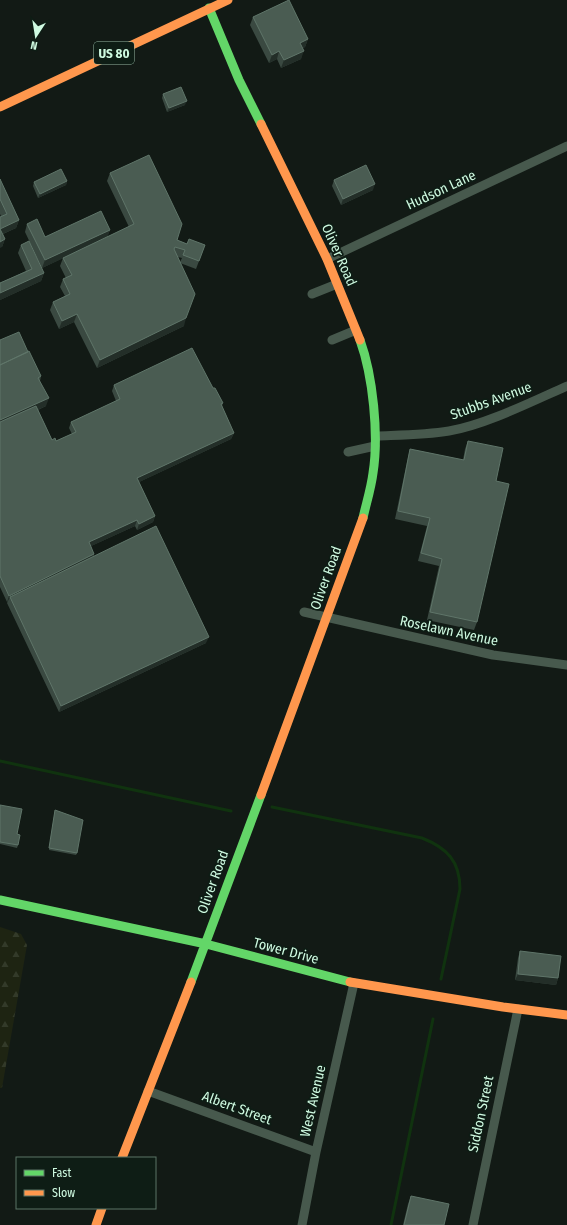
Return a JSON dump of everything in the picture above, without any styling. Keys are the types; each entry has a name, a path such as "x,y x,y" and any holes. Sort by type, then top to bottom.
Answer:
{"street":[{"name":"US 80","path":"0,107 228,0"},
{"name":"Oliver Road","path":"122,1157 206,944 363,519 373,473 376,436 370,382 361,342 327,259 239,80 209,8"},
{"name":"Hudson Lane","path":"327,259 567,146"},
{"path":"312,294 337,284"},
{"path":"332,340 356,330"},
{"name":"Stubbs Avenue","path":"376,436 451,431 478,423 567,386"},
{"path":"348,452 375,446"},
{"name":"Roselawn Avenue","path":"304,612 493,655 567,665"},
{"name":"Tower Drive","path":"0,900 206,944 354,984 567,1015"},
{"name":"West Avenue","path":"302,1225 316,1152 354,984"},
{"name":"Siddon Street","path":"473,1225 518,1009"},
{"name":"Albert Street","path":"148,1090 316,1152"},
{"path":"97,1225 102,1209"}],"green space":[{"path":"0,927 21,934 27,945 2,1088 0,1088"}],"building":[{"path":"289,0 308,39 300,43 304,51 284,60 279,51 272,55 253,17"},
{"path":"181,87 187,101 169,108 163,94"},
{"path":"149,155 182,224 177,240 187,244 189,239 205,245 199,261 183,255 185,250 175,247 174,249 195,294 186,318 100,360 77,314 62,321 53,302 70,294 63,279 72,275 63,258 134,224 110,173"},
{"path":"366,165 375,184 343,199 334,180"},
{"path":"61,169 67,181 40,194 34,182"},
{"path":"0,179 19,220 0,229 0,217 7,214 0,199"},
{"path":"101,211 110,230 45,260 27,224 37,219 45,237"},
{"path":"0,229 5,239 0,242"},
{"path":"29,241 44,273 0,293 0,283 32,269 21,245"},
{"path":"19,332 28,352 0,365 0,340"},
{"path":"192,348 213,388 215,388 223,403 221,404 234,433 137,478 155,516 139,524 137,520 89,542 94,554 9,596 0,576 0,422 36,406 52,440 55,438 56,441 76,432 71,422 120,399 114,385"},
{"path":"29,351 41,376 38,378 49,398 0,420 0,365"},
{"path":"468,441 503,448 496,481 509,484 477,622 430,612 442,559 421,553 430,518 398,511 410,449 464,460"},
{"path":"156,526 209,637 61,706 10,597"},
{"path":"0,805 22,809 17,834 20,835 18,845 0,842"},
{"path":"55,810 83,820 77,853 49,848"},
{"path":"520,951 561,956 558,978 518,974"},
{"path":"411,1196 449,1204 444,1225 404,1225"}],"waterway":[{"path":"0,761 231,811"},
{"path":"272,807 422,838 445,851 455,863 458,871 460,889 441,979"},
{"path":"391,1225 433,1019"}],"traffic: fast":[{"path":"209,8 239,80 261,124"},
{"path":"360,340 365,354 374,406 375,424 375,458 370,491 363,518"},
{"path":"191,982 261,795"},
{"path":"0,900 206,944 350,982"}],"traffic: slow":[{"path":"0,107 228,0"},
{"path":"261,124 327,259 360,340"},
{"path":"261,795 363,518"},
{"path":"122,1157 191,982"},
{"path":"350,982 503,1007 567,1015"},
{"path":"96,1225 102,1209"}]}
